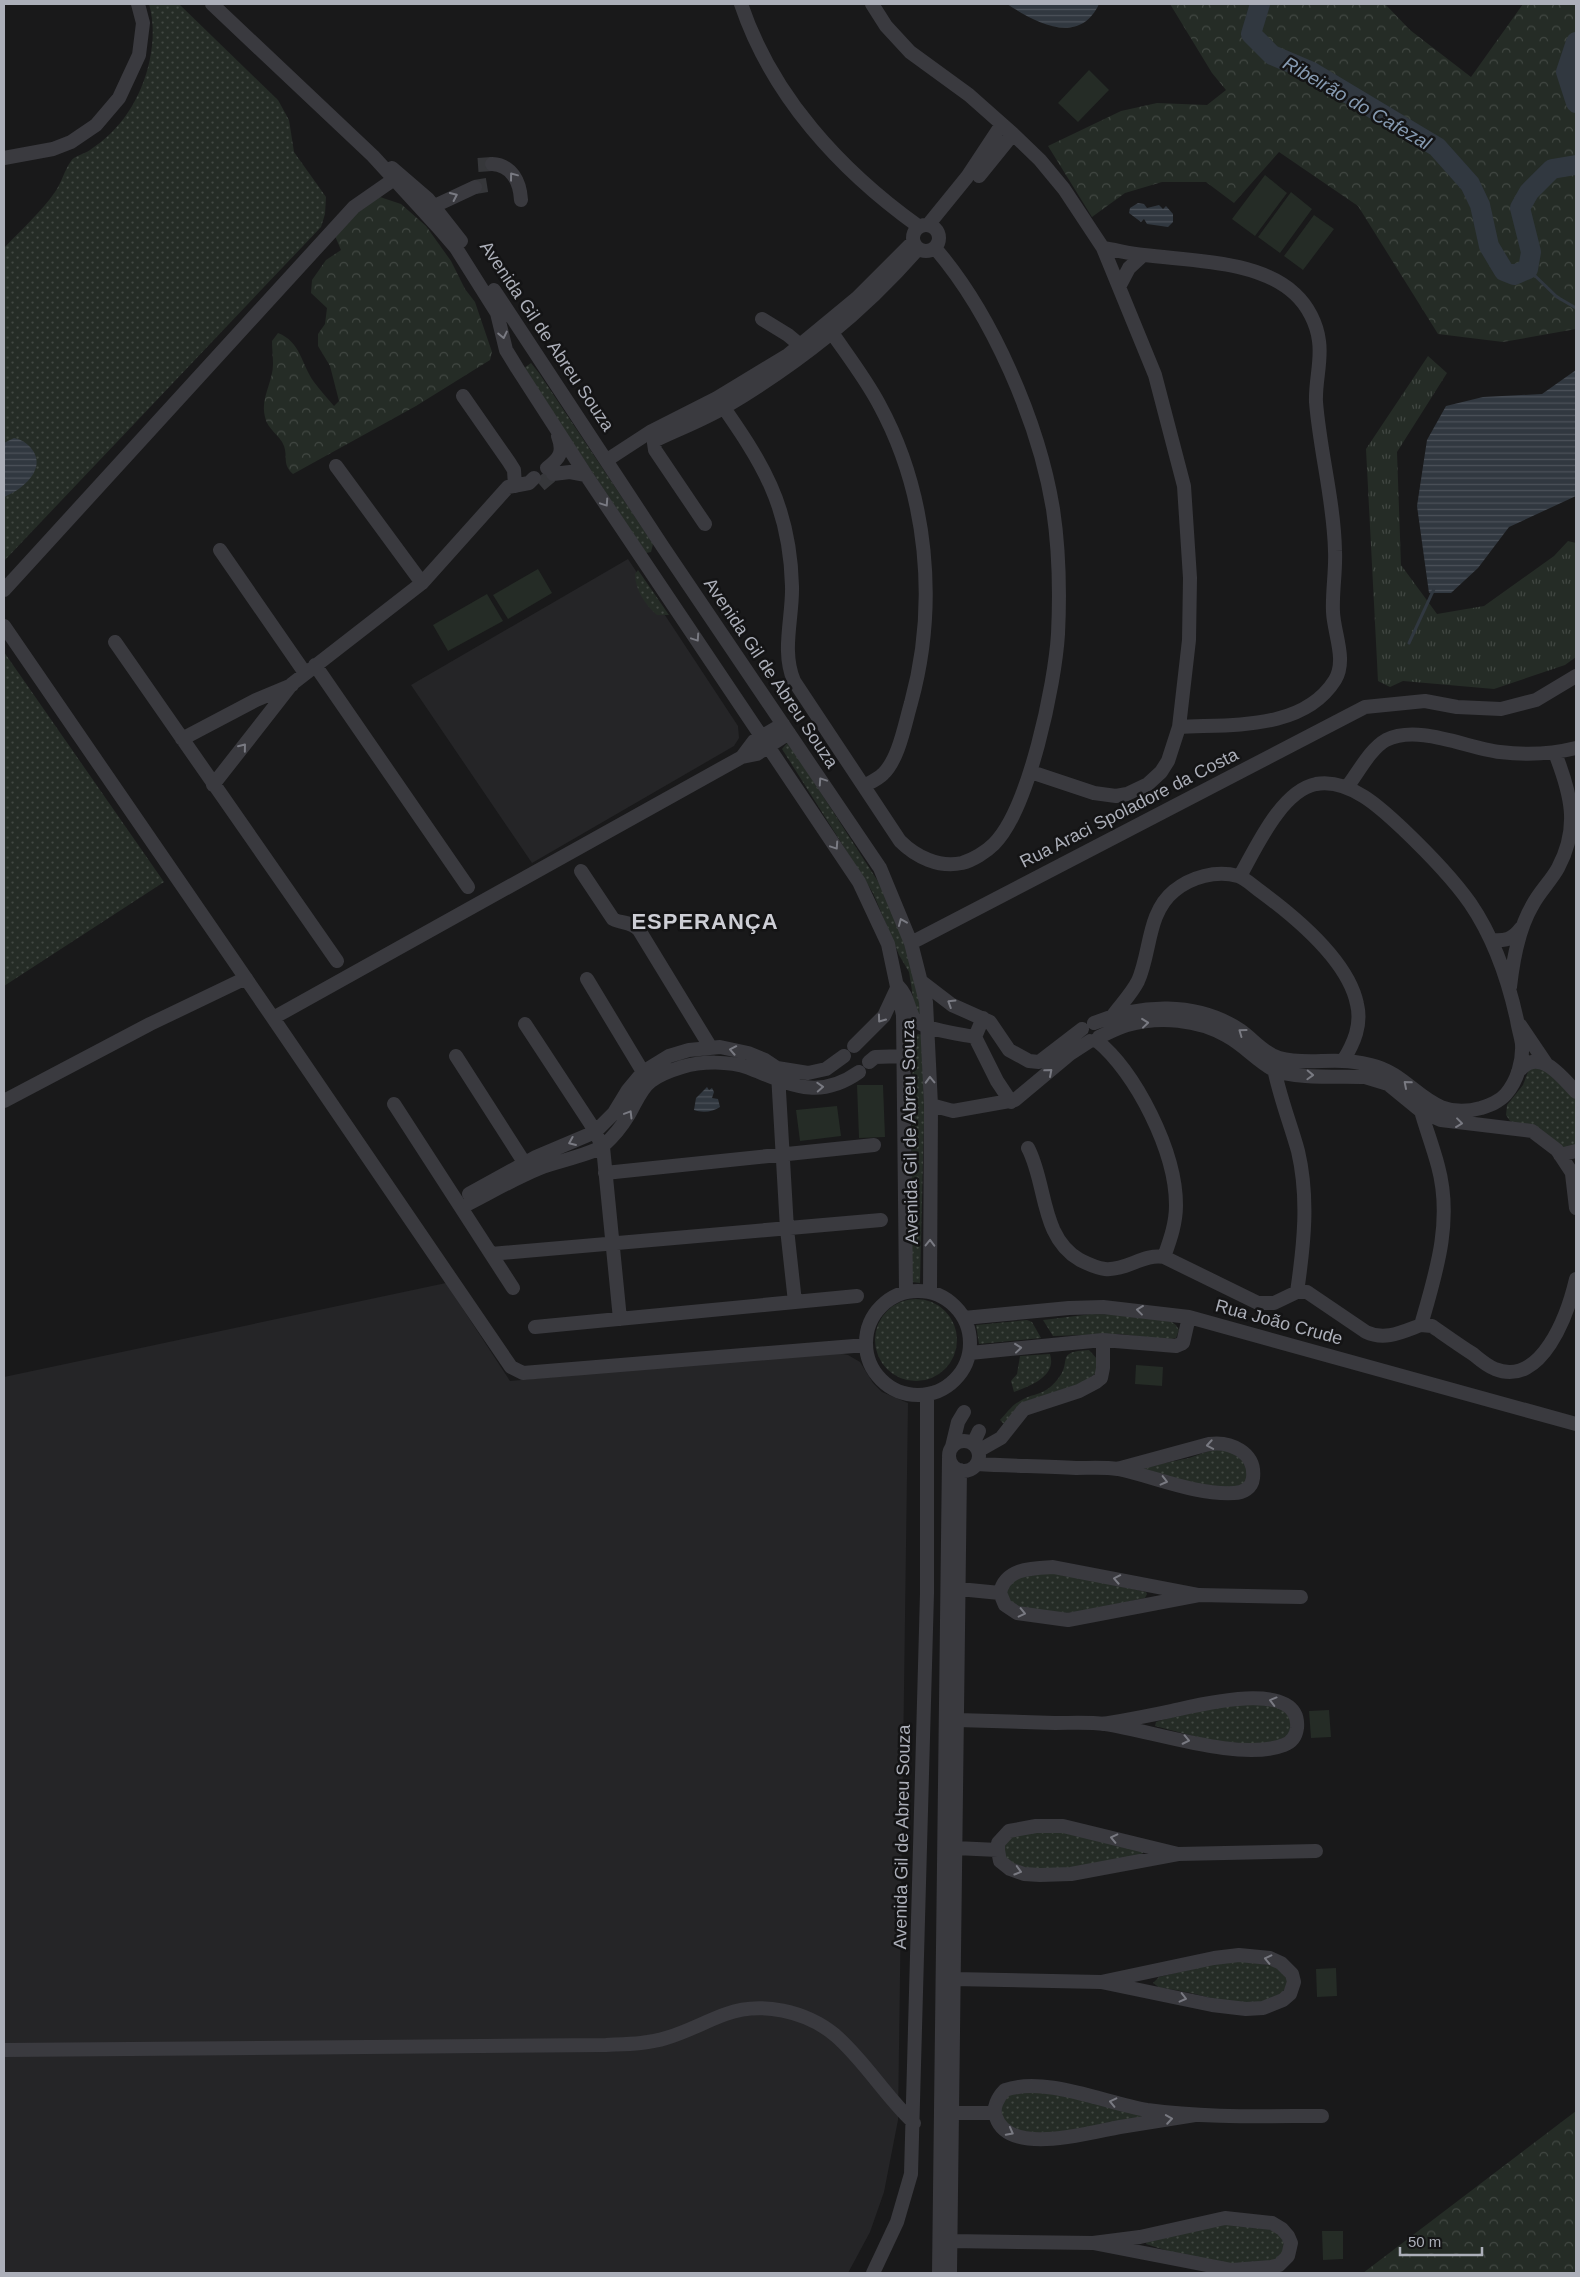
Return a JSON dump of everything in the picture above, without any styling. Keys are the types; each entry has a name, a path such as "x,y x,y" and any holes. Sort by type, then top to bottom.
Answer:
{"street":[{"path":"4,158 53,149 71,142 96,125 119,98 139,55 143,23 138,4"},
{"name":"Avenida Gil de Abreu Souza","path":"212,4 396,176 429,208 470,253 880,868 911,942 922,982 928,1027 932,1105 930,1291"},
{"path":"741,4 746,19 775,75 794,106 821,139 863,183 928,227 939,240 935,248 927,251 915,246"},
{"path":"872,4 886,26 910,52 969,96 1040,160 1064,189 1103,248 1155,376 1184,486 1190,600 1188,648 1179,727 1170,755 1161,772 1148,784 1127,794 1116,796 1094,793 1031,772"},
{"path":"928,227 967,177 1002,124"},
{"path":"915,246 913,233 928,227 1013,134"},
{"path":"492,164 498,164 512,173 517,180 521,200"},
{"path":"4,590 354,207 396,176"},
{"path":"429,208 475,187"},
{"name":"Avenida Gil de Abreu Souza","path":"429,208 497,312 506,350 517,368 586,475 859,882 888,944 903,1016 906,1292"},
{"path":"704,524 655,450 654,443 656,440 720,403 830,329 866,290 915,246"},
{"path":"720,403 763,468 774,489 786,528 792,570 792,604 788,641 790,671 900,841 917,855 937,862 955,864 966,862 994,844 1010,819 1031,772 1052,678 1058,636 1059,606 1053,511 1042,459 1020,396 993,337 964,286 935,248"},
{"path":"1103,248 1143,255 1200,261 1250,271 1280,283 1296,295 1306,309 1313,320 1319,341 1316,402 1329,482 1336,552 1333,613 1338,641 1339,667 1334,680 1327,690 1309,705 1297,711 1267,721 1179,727"},
{"path":"1119,287 1129,268 1143,255"},
{"path":"762,319 800,345"},
{"path":"607,460 650,432 720,403 800,345 830,329"},
{"path":"830,329 874,396 894,436 916,505 924,548 924,623 917,681 893,760 885,773 864,786"},
{"path":"517,368 520,362 527,357 536,363 545,374 552,377"},
{"path":"463,396 510,462 514,470 515,486"},
{"path":"554,426 562,448 559,458 550,471 586,475"},
{"path":"336,466 422,583"},
{"path":"213,785 292,684 422,583 505,490 537,482"},
{"path":"220,550 310,669 468,887"},
{"path":"4,626 517,1372 866,1345"},
{"path":"115,642 337,961"},
{"name":"Rua Araci Spoladore da Costa","path":"911,942 1365,707 1425,701 1457,707 1501,709 1536,700 1576,676"},
{"path":"182,739 256,700 292,684"},
{"path":"273,1018 742,757 758,754 766,742 786,728"},
{"path":"1347,787 1377,748 1386,740 1400,736 1412,734 1500,752 1555,754 1576,748"},
{"path":"1510,988 1517,943 1523,925 1532,905 1557,869 1569,842 1570,799 1555,754"},
{"path":"1240,876 1275,817 1290,798 1316,784 1347,787 1385,812 1443,869 1471,905 1490,940 1510,988 1522,1042 1518,1072"},
{"path":"582,871 613,919 619,922 630,923 639,930 711,1048"},
{"path":"932,1105 953,1111 1011,1102 1020,1098 1123,1004 1137,981 1144,964 1154,921 1164,900 1178,888 1193,879 1217,874 1240,876 1308,929 1331,955 1350,983 1357,1003 1358,1024 1353,1042 1343,1061"},
{"path":"1490,940 1505,941 1511,939 1523,925"},
{"path":"4,1101 150,1024 246,978"},
{"path":"587,979 643,1072"},
{"path":"922,982 952,1005 983,1018 992,1025 1009,1050 1034,1063 1092,1034 1142,1022 1188,1022 1199,1024 1229,1037 1274,1070 1292,1074 1377,1079 1421,1104 1441,1120 1507,1127 1532,1132 1551,1144 1574,1176 1576,1208"},
{"path":"854,1046 884,1016 898,986 907,996 915,1020 928,1027 975,1037"},
{"path":"1112,1016 1156,1008 1203,1014 1238,1029 1272,1056 1292,1060 1343,1061 1385,1070 1399,1077 1421,1104 1439,1166 1444,1217 1439,1263 1421,1325"},
{"path":"983,1018 975,1037 997,1081 1011,1102"},
{"path":"1516,1020 1547,1065 1576,1092"},
{"path":"525,1024 595,1132 602,1147 620,1319"},
{"path":"1092,1034 1111,1052 1138,1090 1149,1110 1167,1158 1176,1194 1176,1207 1175,1226 1164,1257"},
{"path":"460,1204 595,1132 614,1113 628,1090 643,1072 668,1056 689,1050 711,1048 748,1053 765,1060 778,1075 788,1229 795,1302"},
{"path":"456,1056 528,1168"},
{"path":"778,1075 816,1072 831,1066 844,1056"},
{"path":"528,1168 602,1147 627,1118 648,1084 666,1073 681,1067 697,1063 731,1064 778,1075 806,1088 831,1086 843,1082 875,1057 904,1056"},
{"path":"1272,1056 1274,1070 1298,1153 1304,1189 1304,1240 1297,1292"},
{"path":"1421,1104 1457,1110 1471,1110 1496,1103 1508,1092 1518,1072 1524,1065 1533,1061 1547,1065"},
{"path":"1496,1103 1499,1116 1507,1127"},
{"path":"394,1104 513,1288"},
{"path":"605,1172 874,1144"},
{"path":"1028,1148 1036,1163 1044,1203 1054,1231 1074,1256 1096,1267 1105,1269 1120,1268 1153,1257 1164,1257 1258,1302 1274,1303 1297,1292 1306,1292 1374,1336 1388,1336 1421,1325 1432,1326 1494,1369 1515,1372 1536,1362 1552,1340 1569,1302 1576,1279"},
{"path":"1560,1155 1576,1151"},
{"path":"492,1254 881,1220"},
{"path":"930,1291 944,1297 956,1306 964,1318 971,1341 970,1353 964,1368 955,1380 942,1389 927,1394 911,1395 896,1390 882,1381 872,1368 866,1353 870,1322 878,1308 891,1298 906,1292 930,1291"},
{"path":"535,1328 857,1296"},
{"name":"Rua João Crude","path":"964,1318 1069,1308 1103,1307 1189,1317 1576,1424"},
{"path":"970,1353 1103,1340 1180,1345 1183,1343 1189,1317"},
{"path":"976,1453 1001,1438 1024,1408 1080,1391 1101,1378 1104,1368 1103,1340"},
{"name":"Avenida Gil de Abreu Souza","path":"874,2273 897,2222 911,2174 914,2123 928,1592 927,1394"},
{"path":"939,2273 951,1453 958,1422 964,1412"},
{"path":"980,1431 976,1453 970,1470 960,1470 951,1464 951,1453 964,1441 976,1453 1117,1469 1140,1469 1209,1444 1224,1444 1237,1448 1245,1454 1254,1476 1252,1483 1244,1491 1230,1493 1164,1482 1140,1469"},
{"path":"950,2273 960,1470"},
{"path":"1199,1595 1068,1620 1017,1613 1005,1605 1000,1593 1005,1580 1016,1572 1053,1567 1199,1595 1301,1597"},
{"path":"1148,1604 1149,1585"},
{"path":"958,1589 1000,1593"},
{"path":"957,1720 1104,1724 1222,1748 1254,1751 1288,1744 1295,1735 1297,1720 1293,1712 1284,1704 1274,1700 1255,1698 1222,1701 1104,1724"},
{"path":"1154,1715 1155,1734"},
{"path":"1146,1852 1071,1874 1024,1874 1006,1866 1000,1861 998,1843 1009,1831 1036,1826 1063,1826 1146,1852 1178,1854 1316,1851"},
{"path":"955,1848 998,1850"},
{"path":"954,1979 1101,1982 1152,1991 1212,2005 1246,2009 1263,2008 1283,2000 1290,1994 1294,1982 1292,1974 1281,1963 1270,1958 1239,1955 1214,1958 1101,1982"},
{"path":"1152,1972 1152,1991"},
{"path":"4,2050 164,2050 638,2043 668,2038 734,2012 765,2008 805,2018 833,2034 868,2069 900,2109 914,2123"},
{"path":"1145,2116 1057,2089 1026,2086 1005,2090 997,2100 994,2113 998,2124 1006,2131 1017,2136 1057,2140 1145,2116 1322,2116"},
{"path":"952,2113 994,2113"},
{"path":"950,2241 1093,2243 1140,2237 1225,2218 1260,2220 1272,2223 1282,2229 1288,2236 1290,2250 1285,2260 1271,2267 1232,2270 1093,2243"},
{"path":"1138,2252 1140,2237"}],"shaded area":[{"path":"1007,4 1099,4 1090,17 1080,25 1068,28 1056,27 1030,18"},
{"path":"1138,203 1144,204 1147,208 1159,205 1163,209 1166,206 1173,214 1173,222 1168,227 1147,224 1144,219 1141,222 1129,213 1130,208"},
{"path":"1576,370 1576,496 1509,527 1478,568 1451,593 1429,593 1417,506 1427,440 1446,406 1483,397 1542,394"},
{"path":"14,438 25,442 34,453 37,461 36,469 26,483 4,497 4,443"},
{"path":"628,559 738,726 739,738 734,746 532,863 411,685"},
{"path":"707,1087 709,1090 712,1088 714,1092 712,1098 718,1099 720,1107 707,1112 694,1110 696,1098"},
{"path":"446,1283 510,1381 832,1352 848,1355 860,1362 873,1383 882,1392 908,1403 898,2120 884,2192 870,2232 848,2273 4,2273 4,1377"}],"green space":[{"path":"149,4 179,4 278,100 289,120 294,152 326,197 325,214 321,227 4,561 4,248 49,199 72,159 90,150 111,133 132,106 147,73 151,55 153,38"},
{"path":"1170,4 1385,4 1410,30 1471,77 1523,4 1576,4 1576,329 1503,342 1438,334 1358,206 1279,152 1234,203 1206,182 1162,182 1125,193 1092,217 1048,146 1121,111 1157,103 1207,105 1226,90 1212,73"},
{"path":"1089,70 1109,90 1078,122 1058,103"},
{"path":"1265,175 1287,193 1255,236 1232,219"},
{"path":"1291,192 1312,209 1280,253 1258,237"},
{"path":"380,197 401,204 426,226 451,261 465,289 475,302 492,352 490,360 416,406 293,474 286,464 284,446 268,425 264,410 265,397 273,364 272,341 278,333 292,342 314,382 334,406 339,401 330,366 318,346 318,334 325,324 327,308 311,293 312,280 326,260 341,250 335,236 365,204"},
{"path":"1314,215 1334,229 1303,270 1284,256"},
{"path":"1428,356 1447,373 1397,452 1401,565 1437,614 1484,606 1554,556 1568,541 1576,543 1576,657 1565,665 1494,689 1403,681 1390,687 1378,681 1366,449"},
{"path":"531,363 653,544 651,552 646,553 528,375 524,368"},
{"path":"538,569 552,593 508,619 493,595"},
{"path":"638,570 669,615 657,615 645,602 635,580 635,574"},
{"path":"487,594 503,621 448,651 433,625"},
{"path":"4,652 164,882 4,986"},
{"path":"788,742 881,886 908,950 922,1014 916,1016 909,972 899,955 873,893 782,749"},
{"path":"918,1034 923,1035 924,1120 920,1283 912,1282 910,1272 913,1038"},
{"path":"1542,1067 1576,1095 1576,1145 1567,1150 1510,1121 1506,1115 1507,1105 1523,1085 1529,1069"},
{"path":"857,1085 883,1085 885,1137 859,1138"},
{"path":"837,1106 841,1136 800,1141 796,1110"},
{"path":"916,1299 932,1302 945,1311 954,1324 957,1340 954,1356 945,1369 932,1378 916,1381 900,1378 887,1369 878,1356 875,1340 878,1324 887,1311 900,1302"},
{"path":"1092,1314 1136,1315 1160,1318 1176,1325 1179,1330 1176,1338 1167,1340 1120,1334 1053,1336 1043,1320"},
{"path":"1027,1320 1032,1322 1041,1338 979,1344 976,1325"},
{"path":"1089,1350 1098,1360 1096,1373 1085,1382 1017,1408 1005,1425 1000,1420 1017,1403 1043,1392 1052,1385 1062,1373 1068,1355 1078,1351"},
{"path":"1050,1354 1050,1368 1046,1374 1028,1387 1014,1392 1011,1381 1017,1374 1020,1356"},
{"path":"1136,1365 1163,1367 1162,1386 1135,1384"},
{"path":"1220,1447 1245,1460 1249,1479 1237,1489 1186,1483 1144,1470 1145,1467 1189,1458"},
{"path":"1058,1572 1146,1592 1147,1594 1145,1598 1086,1611 1062,1613 1037,1612 1022,1608 1016,1606 1008,1597 1007,1591 1009,1587 1018,1578 1034,1574"},
{"path":"1246,1703 1273,1706 1284,1711 1293,1722 1288,1738 1264,1744 1216,1742 1155,1726 1156,1722 1162,1720 1210,1708"},
{"path":"1329,1710 1331,1737 1311,1738 1309,1711"},
{"path":"1062,1830 1143,1849 1143,1853 1097,1865 1056,1870 1038,1870 1022,1868 1012,1864 1004,1853 1003,1848 1012,1835"},
{"path":"1220,1962 1260,1963 1280,1969 1286,1974 1288,1981 1284,1990 1276,1998 1251,2003 1224,2001 1160,1988 1153,1983 1159,1977"},
{"path":"1336,1968 1337,1996 1317,1997 1316,1969"},
{"path":"1016,2092 1053,2093 1144,2116 1115,2124 1076,2131 1036,2133 1019,2131 1007,2128 999,2119 1002,2102"},
{"path":"1576,2111 1576,2273 1363,2273"},
{"path":"1225,2223 1256,2226 1272,2230 1285,2238 1286,2246 1282,2254 1275,2260 1232,2266 1171,2252 1146,2244 1147,2241"},
{"path":"1322,2231 1343,2231 1343,2259 1323,2260"}],"waterway":[{"name":"Ribeirão do Cafezal","path":"1260,4 1251,34 1272,55 1312,72 1437,147 1470,184 1480,205 1489,246 1504,271 1514,275 1528,269 1531,252 1520,208 1529,192 1552,169 1576,165"},
{"name":"Ribeirão do Cafezal","path":"1576,42 1566,72 1576,103"},
{"path":"1528,269 1557,297 1576,308"},
{"path":"1409,643 1434,589"}],"tunnel":[{"path":"478,165 492,164"},
{"path":"475,187 487,185"},
{"path":"540,485 553,474"}],"district":[{"name":"ESPERANÇA","path":"705,921"}]}
